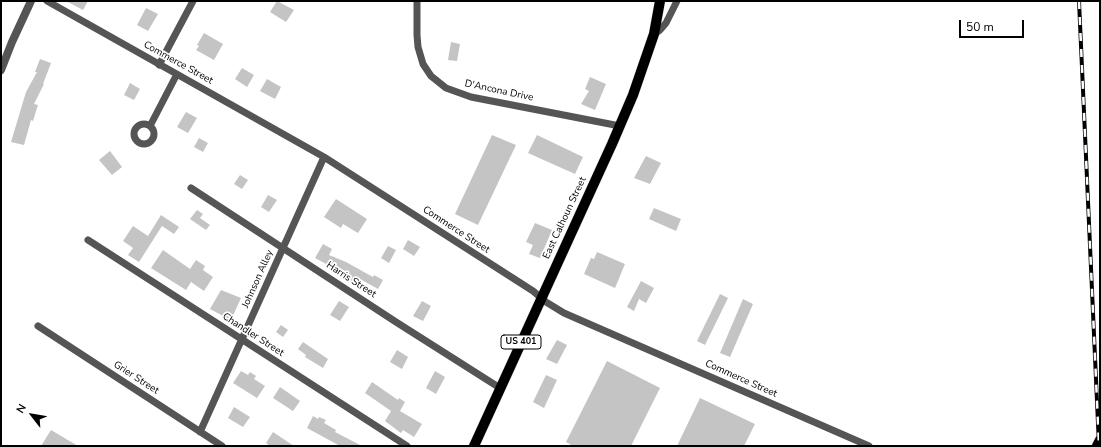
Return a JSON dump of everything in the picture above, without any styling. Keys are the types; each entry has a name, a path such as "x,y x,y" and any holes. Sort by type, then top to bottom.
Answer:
{"main road":[{"name":"US 401","path":"654,34 660,1"},
{"name":"East Calhoun Street","path":"474,446 620,126 635,89 654,34"},
{"path":"1097,446 1100,440"}],"street":[{"path":"1,70 31,1"},
{"name":"Commerce Street","path":"47,1 324,157 533,291 564,313 869,446"},
{"path":"159,65 193,1"},
{"name":"D'Ancona Drive","path":"417,1 418,47 423,64 430,76 446,88 471,97 620,126"},
{"name":"East Calhoun Street","path":"654,34 666,23 677,1"},
{"path":"150,126 177,74"},
{"name":"Johnson Alley","path":"200,432 324,157"},
{"name":"Harris Street","path":"191,188 500,388"},
{"name":"Chandler Street","path":"88,240 407,446"},
{"name":"Grier Street","path":"38,326 222,446"}],"building":[{"path":"66,1 88,1 83,10"},
{"path":"277,1 294,10 286,22 270,12"},
{"path":"146,8 158,14 148,31 137,25"},
{"path":"204,33 223,44 214,60 196,50 199,46 197,45"},
{"path":"451,42 460,44 457,61 448,60"},
{"path":"40,59 51,63 44,84 34,104 38,105 33,121 31,120 24,145 11,142 26,92 37,72 35,72"},
{"path":"242,68 254,75 247,87 235,79"},
{"path":"590,77 606,84 595,110 581,104 589,91 585,89"},
{"path":"267,79 281,87 275,99 260,91"},
{"path":"130,83 140,89 134,100 124,95"},
{"path":"186,112 197,118 188,133 177,127"},
{"path":"492,135 516,145 478,225 455,214"},
{"path":"537,135 583,157 575,174 528,153"},
{"path":"199,138 208,143 203,152 194,147"},
{"path":"110,151 122,167 112,175 99,160"},
{"path":"646,156 661,163 650,184 634,178"},
{"path":"240,175 248,180 242,189 234,184"},
{"path":"268,195 277,200 269,212 261,207"},
{"path":"336,199 367,219 358,233 343,224 341,228 324,217"},
{"path":"654,208 681,219 676,231 649,219"},
{"path":"197,210 203,214 200,218 210,225 206,230 190,219"},
{"path":"161,215 179,227 174,234 162,226 139,262 128,255 133,248 123,241 133,226 148,236"},
{"path":"535,223 552,230 540,258 529,254 533,245 526,242"},
{"path":"408,240 420,247 414,256 403,249"},
{"path":"323,244 332,249 329,255 346,262 373,277 374,275 383,280 378,289 360,279 356,286 329,268 330,266 315,258"},
{"path":"388,246 396,250 389,263 381,258"},
{"path":"163,250 190,269 196,260 205,266 203,270 213,277 204,291 191,282 186,290 151,268"},
{"path":"597,252 625,264 615,288 584,274 591,258 594,259"},
{"path":"641,281 654,288 646,303 639,299 634,311 627,307"},
{"path":"221,290 241,298 231,320 210,309"},
{"path":"720,294 728,298 705,345 697,341"},
{"path":"743,299 753,304 730,357 720,353"},
{"path":"339,301 349,307 340,321 330,315"},
{"path":"422,301 431,306 423,321 413,316"},
{"path":"281,325 288,330 283,337 276,332"},
{"path":"557,340 567,345 557,364 546,359"},
{"path":"303,342 328,359 323,368 305,357 306,355 298,349"},
{"path":"397,350 408,357 402,369 390,362"},
{"path":"607,361 660,388 631,446 573,446 566,442"},
{"path":"241,371 248,375 250,372 256,376 254,379 265,386 257,398 233,383"},
{"path":"435,371 445,377 436,394 426,388"},
{"path":"546,375 557,380 544,408 533,402"},
{"path":"372,382 398,400 399,398 405,402 400,411 422,424 414,437 403,430 401,433 385,421 391,411 365,393"},
{"path":"280,387 300,401 293,411 273,398"},
{"path":"700,398 755,424 744,446 677,446"},
{"path":"234,407 250,417 243,427 228,418"},
{"path":"313,416 318,419 319,417 326,420 324,423 336,430 335,432 362,446 340,446 307,428"},
{"path":"51,430 78,446 41,446"},
{"path":"273,432 294,446 270,446 266,443"}],"railway":[{"path":"1079,1 1099,446"}]}
